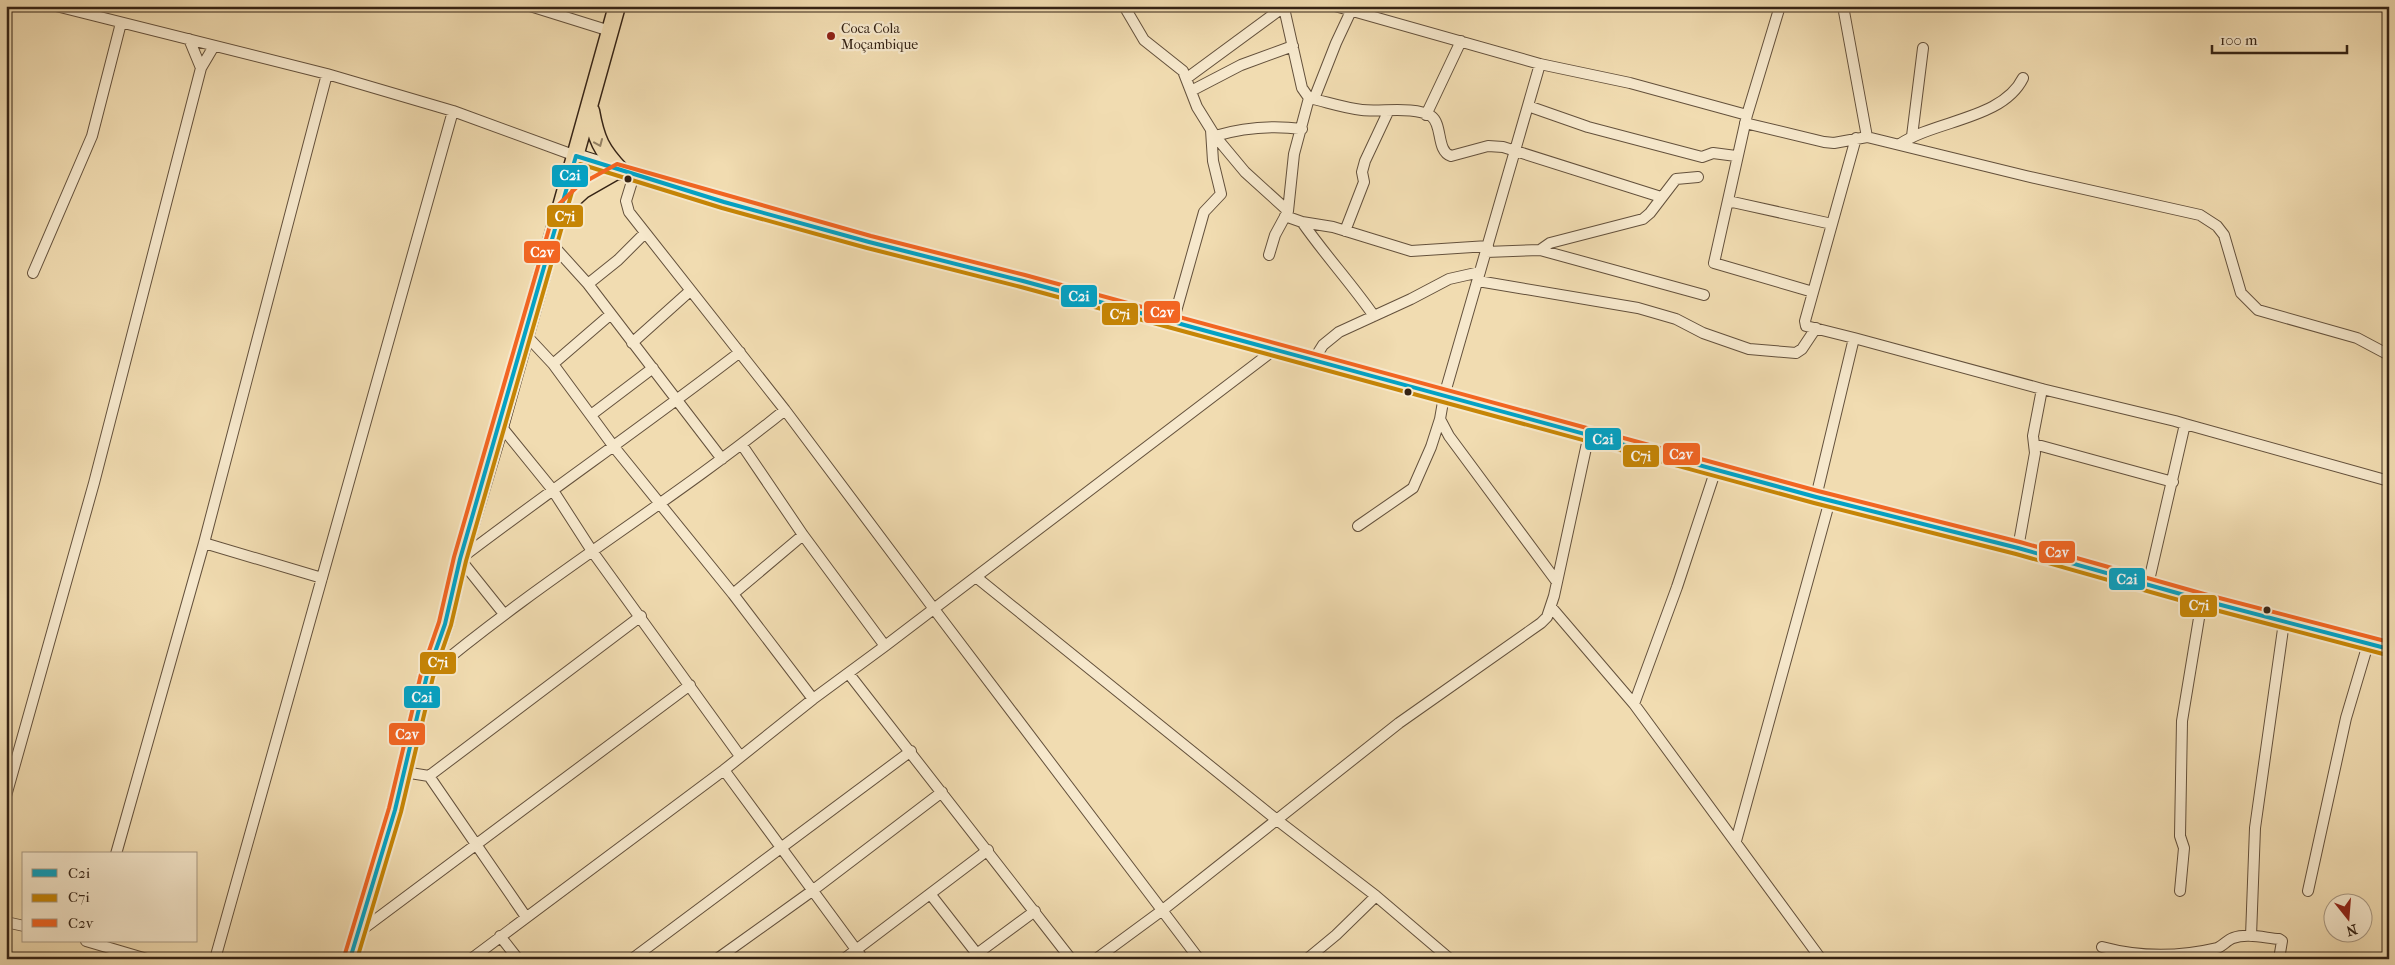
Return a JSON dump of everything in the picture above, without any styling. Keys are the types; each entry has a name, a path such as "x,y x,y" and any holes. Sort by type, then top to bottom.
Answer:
{"main road":[{"path":"350,959 404,772 428,675 446,624 460,558 500,425 524,333 561,210 617,6"},
{"path":"590,108 599,144 605,155 625,172"},
{"path":"576,156 860,240 1173,322 1816,497 2018,548 2284,622 2389,648"},
{"path":"561,210 583,190 625,172"}],"street":[{"path":"56,6 328,74 453,111 576,156"},
{"path":"530,6 610,31"},
{"path":"1124,6 1144,40 1176,64 1187,78 1196,107 1213,133 1246,172 1286,214 1302,222 1345,231 1412,252 1487,249 1540,250 1704,295"},
{"path":"1335,6 1540,64 1630,84 1824,142 1834,143 1862,138 1900,144 2026,176 2200,215 2217,226 2224,235 2241,294 2258,310 2358,338 2389,355"},
{"path":"1780,6 1736,156 1714,260 1715,265 1813,292"},
{"path":"1842,6 1862,138 1832,224 1805,324 2042,389 2185,424 2389,481"},
{"path":"1187,78 1284,7 1302,88 1312,99 1360,110 1388,112 1407,110 1426,115 1434,120 1447,154 1459,155 1488,146 1515,150 1661,197"},
{"path":"1269,255 1275,235 1286,214 1294,154 1312,99 1351,11"},
{"path":"33,273 92,136 121,23"},
{"path":"189,39 201,68"},
{"path":"1426,115 1461,41"},
{"path":"6,796 94,483 201,68 214,46"},
{"path":"1191,91 1241,64 1293,46"},
{"path":"1912,136 1922,48"},
{"path":"1358,526 1413,488 1431,447 1540,64"},
{"path":"117,852 204,543 328,74"},
{"path":"1900,144 1912,136 1966,118 1995,105 2018,90 2023,78"},
{"path":"1528,106 1588,127 1702,157 1713,153 1736,156"},
{"path":"215,959 453,111"},
{"path":"1345,231 1364,182 1362,172 1364,161 1388,112"},
{"path":"1213,133 1276,126 1302,129"},
{"path":"1173,322 1204,212 1222,194 1213,161 1213,133"},
{"path":"625,172 626,201 629,212 785,410 934,610 1164,909 1200,959"},
{"path":"1540,250 1550,243 1643,218 1650,213 1676,179 1698,177"},
{"path":"1728,201 1832,224"},
{"path":"1302,222 1322,251 1358,293 1374,316"},
{"path":"588,284 618,260 645,233"},
{"path":"550,242 612,314 632,343 722,459"},
{"path":"1313,361 1330,338 1449,279 1479,276 1638,308 1676,319 1702,333 1748,349 1796,353 1802,349 1816,328"},
{"path":"632,343 690,291"},
{"path":"553,364 612,314"},
{"path":"524,333 553,364 614,447 733,594 813,699"},
{"path":"1816,497 1854,338"},
{"path":"471,959 526,916 724,770 813,699 934,610 1274,350"},
{"path":"504,614 460,558 614,447 740,352"},
{"path":"591,415 653,368"},
{"path":"2018,548 2035,453 2033,436 2042,389"},
{"path":"428,675 504,614 742,445 785,410"},
{"path":"1440,420 1449,436 1557,582"},
{"path":"2148,585 2185,424"},
{"path":"500,425 552,490 592,551 641,616 740,756"},
{"path":"1096,959 1164,909 1399,723 1541,622 1552,606 1589,434"},
{"path":"2034,444 2173,482"},
{"path":"742,445 803,535 885,646"},
{"path":"1634,704 1677,587 1716,469"},
{"path":"1736,841 1830,500"},
{"path":"733,594 803,535"},
{"path":"204,543 322,578"},
{"path":"976,577 1277,820 1376,896 1450,959"},
{"path":"2180,891 2184,848 2180,836 2182,721 2202,600"},
{"path":"1552,606 1634,704 1821,959"},
{"path":"428,776 641,616"},
{"path":"2251,936 2255,828 2284,622"},
{"path":"2308,891 2346,718 2368,644"},
{"path":"849,674 911,751 1071,959"},
{"path":"358,933 690,685"},
{"path":"632,959 911,751"},
{"path":"724,770 860,955"},
{"path":"404,772 428,776 526,916"},
{"path":"717,959 812,891 942,792"},
{"path":"844,959 860,955 988,850"},
{"path":"931,895 973,956 1035,911"},
{"path":"1307,959 1336,936 1376,896"},
{"path":"6,922 22,926"},
{"path":"500,936 518,959"},
{"path":"2102,947 2147,955 2175,953 2218,948 2233,938 2251,936 2282,941 2279,959"},
{"path":"89,942 147,959"}],"transit line":[{"name":"C2i","path":"350,959 395,810 427,675 445,624 460,559 576,156 724,202 869,242 1023,281 1816,497 2018,548 2202,600 2389,649"},
{"name":"C7i","path":"357,959 401,812 433,677 451,625 466,561 580,164 722,208 867,248 1021,287 1814,503 2016,554 2200,606 2387,655"},
{"name":"C2v","path":"344,957 389,808 421,674 439,622 454,557 555,208 579,185 617,164 871,236 1025,275 1818,491 2020,542 2204,594 2389,642"}],"place":[{"name":"Coca Cola Moçambique","path":"831,36"}]}
